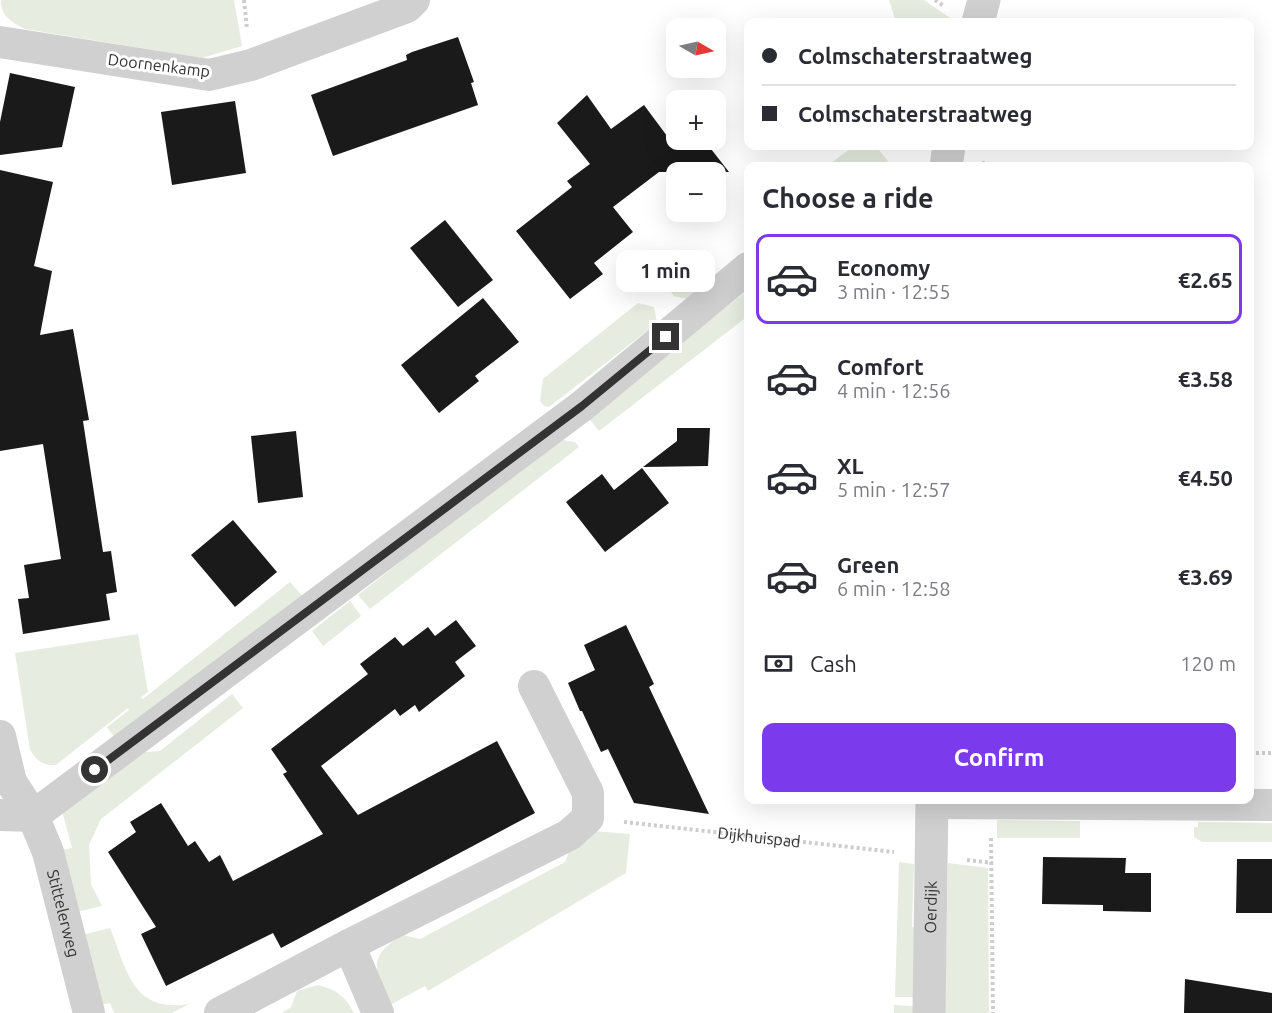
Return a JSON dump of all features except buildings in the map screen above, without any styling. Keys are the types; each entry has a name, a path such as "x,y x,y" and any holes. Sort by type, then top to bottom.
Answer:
{"street":[{"name":"Doornenkamp","path":"0,42 209,75 251,65 407,7 414,0"},
{"path":"979,18 984,0"},
{"path":"0,815 33,816 582,406 744,271"},
{"path":"220,1013 568,835 588,818 588,793 534,686"},
{"name":"Stittelerweg","path":"0,736 11,782 33,816 48,852 89,1013"},
{"name":"Oerdijk","path":"928,1013 932,804"},
{"path":"990,804 1272,804"},
{"path":"349,945 378,1013"}],"path":[{"path":"1254,753 1272,753"},
{"path":"990,804 993,862 993,1013"},
{"name":"Dijkhuispad","path":"588,818 931,856"}],"shaded area":[{"path":"1,0 234,0 242,46 202,58 25,29 5,15"},
{"path":"889,0 924,0 950,18 895,18"},
{"path":"849,150 879,150 888,162 832,162"},
{"path":"712,262 715,265 715,278 687,299 674,296 664,282 688,264"},
{"path":"744,293 744,319 599,431 587,416"},
{"path":"638,303 654,307 657,323 549,407 544,406 540,401 543,379"},
{"path":"557,439 575,442 579,447 370,609 358,595"},
{"path":"290,582 304,598 118,742 107,727 129,710 128,708 56,765 41,762 30,750 15,653 138,634 148,692 141,697 143,699"},
{"path":"350,601 361,616 323,646 312,631"},
{"path":"232,694 243,708 101,819 89,845 91,884 102,906 77,912 62,850 72,848 61,807 133,753 160,751"},
{"path":"997,820 1080,821 1080,838 997,838"},
{"path":"1198,822 1272,823 1272,842 1202,842 1194,837 1194,827 1198,827"},
{"path":"593,831 630,834 626,873 428,991 425,986 390,1005 377,966 378,958 391,943 403,935 420,939 565,862 571,847"},
{"path":"899,862 914,864 912,927 916,927 915,1013 894,1013 894,1005 913,1006 913,997 895,997"},
{"path":"948,863 988,868 989,1013 945,1013"},
{"path":"110,928 127,973 143,995 155,1002 170,1005 189,1004 172,1013 114,1013 110,1003 100,1005 82,935"},
{"path":"318,985 340,994 354,1013 282,1013 291,1007 297,991"}],"route":[{"path":"95,770 582,406 666,337"}]}
